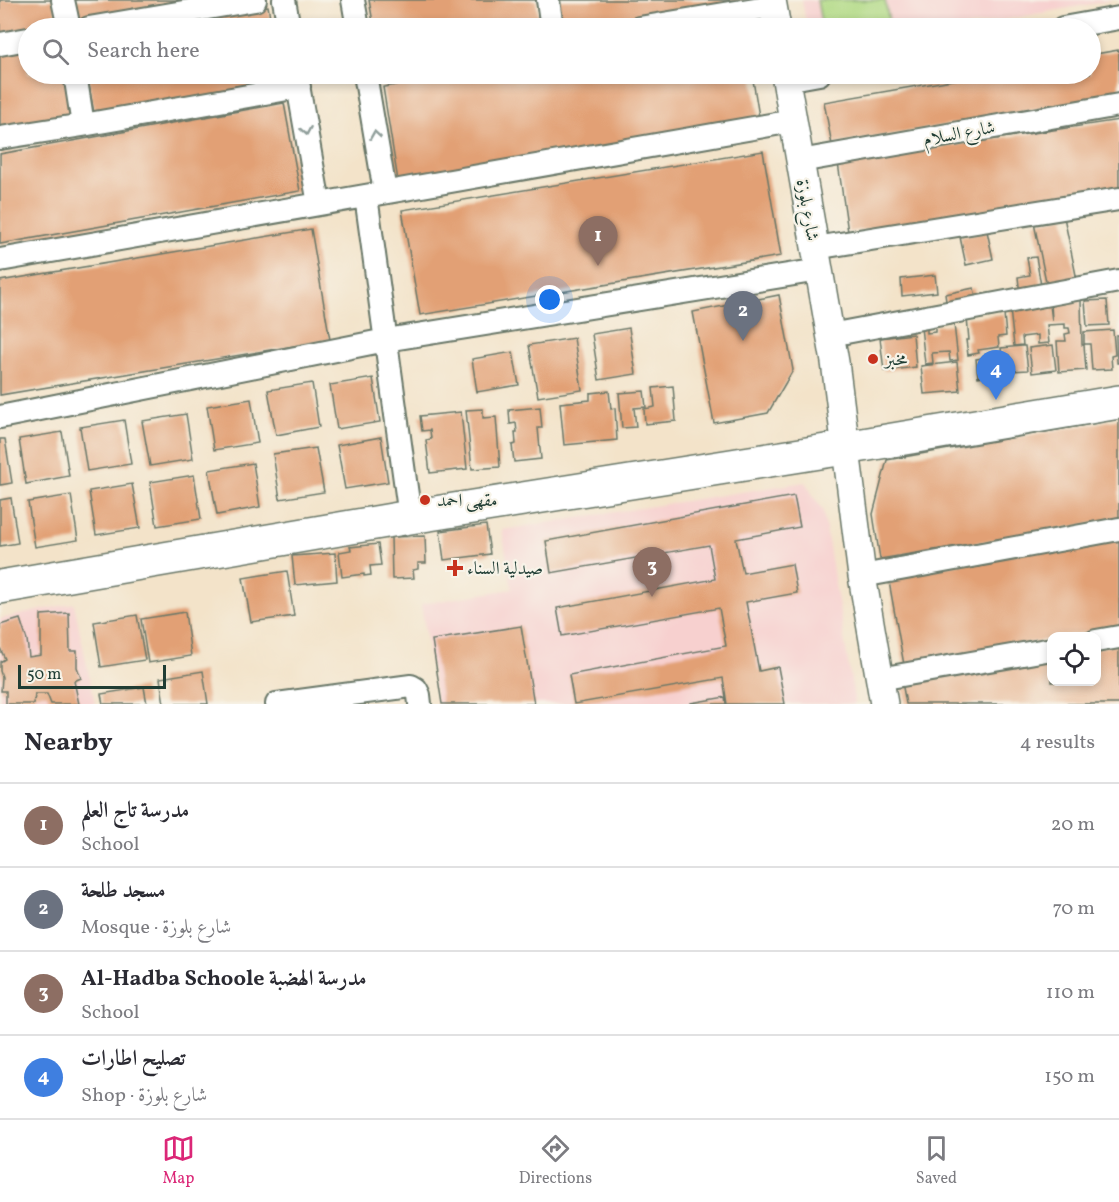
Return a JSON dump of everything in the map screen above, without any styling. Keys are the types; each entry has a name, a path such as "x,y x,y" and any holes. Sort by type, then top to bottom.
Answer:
{"main road":[{"path":"0,587 410,517 1119,402"}],"street":[{"path":"63,0 67,18"},
{"path":"148,18 255,0"},
{"path":"284,0 287,18"},
{"path":"353,0 356,18"},
{"path":"548,0 551,18"},
{"path":"723,18 774,12"},
{"path":"1101,21 1119,18"},
{"path":"0,44 18,41"},
{"path":"77,84 83,125"},
{"path":"0,138 83,125 279,84"},
{"path":"299,84 319,204"},
{"path":"370,84 375,194 386,340 410,517"},
{"name":"شارع بلوزة","path":"786,84 835,362 862,576 882,692"},
{"name":"شارع السلام","path":"800,161 1119,105"},
{"path":"0,260 793,122"},
{"path":"0,417 1119,199"},
{"path":"831,341 1119,280"},
{"path":"862,576 1119,529"},
{"path":"1101,640 1119,637"},
{"path":"882,692 1047,650"},
{"path":"277,704 411,686 419,695 420,704"}],"shaded area":[{"path":"802,0 1113,0 1015,18 805,18"},
{"path":"805,482 823,511 855,704 437,704 421,604 512,589 502,530"},
{"path":"74,603 95,704 0,704 0,619"}],"green space":[{"path":"817,0 885,0 888,18 820,18"}],"building":[{"path":"0,0 54,0 57,18 18,18 18,30 0,35"},
{"path":"71,0 207,0 104,18 73,18"},
{"path":"369,0 536,0 539,18 372,18"},
{"path":"554,0 742,0 743,6 664,18 557,18"},
{"path":"268,6 270,18 201,18"},
{"path":"18,48 18,84 67,84 72,117 0,129 0,51"},
{"path":"1119,50 1119,95 832,145 824,102 929,84 1101,84 1101,53"},
{"path":"89,84 282,84 282,86 95,119"},
{"path":"402,84 754,84 761,129 399,187 383,87"},
{"path":"284,103 300,191 0,244 0,154"},
{"path":"1119,120 1119,191 848,232 838,163"},
{"path":"763,151 781,256 420,315 402,210"},
{"path":"1064,217 1078,285 1048,291 1034,223"},
{"path":"311,229 330,340 0,395 0,281"},
{"path":"987,231 993,259 966,265 960,237"},
{"path":"1036,257 1042,291 1020,295 1018,277 1030,275 1027,258"},
{"path":"935,275 937,292 902,296 901,279"},
{"path":"974,288 977,303 947,308 945,294"},
{"path":"779,295 793,370 768,413 714,423 693,312"},
{"path":"1081,300 1082,345 1084,345 1086,370 1059,372 1057,341 1066,341 1065,334 1070,333 1069,328 1065,328 1065,324 1047,325 1049,343 1038,344 1038,335 1022,337 1023,345 1014,346 1010,309 1050,305 1052,321 1051,302"},
{"path":"1107,300 1109,325 1087,326 1085,301"},
{"path":"1004,314 1006,336 998,337 999,347 978,350 979,353 968,355 967,318"},
{"path":"954,324 958,360 950,361 949,352 932,353 933,363 925,364 921,327 927,327 927,333 935,332 935,326"},
{"path":"629,328 636,374 599,380 592,334"},
{"path":"1113,330 1115,355 1111,356 1112,369 1092,370 1090,344 1084,344 1084,332"},
{"path":"913,334 916,367 884,371 880,338"},
{"path":"1116,335 1119,335 1119,363 1117,363"},
{"path":"574,338 582,390 538,397 529,345"},
{"path":"1053,345 1056,370 1032,373 1029,348"},
{"path":"1025,346 1028,370 1011,371 1009,355 1002,356 1001,348"},
{"path":"513,352 519,385 477,392 472,359"},
{"path":"999,356 1001,374 978,377 976,359"},
{"path":"957,362 960,391 924,394 921,366"},
{"path":"373,378 380,422 337,429 330,385"},
{"path":"312,383 319,427 276,435 268,390"},
{"path":"673,386 676,421 645,424 644,409 655,407 653,388"},
{"path":"609,391 611,409 615,408 617,440 564,445 560,403 590,400 590,393"},
{"path":"644,391 646,407 634,408 636,427 622,428 619,393"},
{"path":"251,399 258,443 214,450 207,406"},
{"path":"540,407 542,428 538,428 541,459 514,462 512,445 516,444 515,432 517,432 516,423 510,424 509,410"},
{"path":"483,409 483,418 496,417 500,467 472,469 466,410"},
{"path":"461,412 467,469 430,473 426,440 431,439 430,430 422,431 420,416"},
{"path":"186,414 193,459 150,466 142,421"},
{"path":"1119,419 1119,519 880,559 873,514 887,460"},
{"path":"124,420 131,464 87,471 80,427"},
{"path":"62,432 69,476 26,484 19,439"},
{"path":"381,437 388,482 345,489 337,445"},
{"path":"0,439 5,439 12,483 0,485"},
{"path":"316,448 324,492 280,499 273,454"},
{"path":"253,463 260,507 217,515 209,470"},
{"path":"194,475 201,519 157,526 150,482"},
{"path":"132,484 140,528 96,535 89,491"},
{"path":"71,495 78,540 35,547 28,502"},
{"path":"794,496 800,527 736,539 743,573 792,564 797,593 746,602 759,671 778,667 785,704 727,704 723,678 574,704 569,675 726,646 719,608 562,636 557,608 715,579 709,545 551,573 546,541"},
{"path":"11,498 18,543 0,546 0,500"},
{"path":"486,525 490,554 444,560 440,531"},
{"path":"1119,535 1119,627 1089,632 1047,632 1047,640 904,665 888,576"},
{"path":"425,536 426,563 418,563 418,569 413,570 414,578 392,579 391,537"},
{"path":"378,544 381,565 370,566 371,575 342,577 339,552 351,550 350,547"},
{"path":"335,553 337,581 295,585 292,556"},
{"path":"287,571 294,616 251,622 243,578"},
{"path":"185,612 191,656 148,663 141,619"},
{"path":"69,613 70,651 77,651 77,667 81,678 74,681 79,704 51,704 47,694 35,694 34,704 6,704 6,691 1,691 0,662 5,659 0,648 0,625 20,619 27,640 29,657 41,655 41,615"},
{"path":"137,615 145,660 101,667 94,622"},
{"path":"521,626 534,704 442,704 432,640"},
{"path":"1119,644 1119,704 906,704 902,682 1047,657 1047,686 1101,686 1101,647"},
{"path":"203,671 208,704 164,704 160,678"},
{"path":"144,687 147,704 103,704 101,694"},
{"path":"725,697 726,704 691,704 691,703"}],"place":[{"name":"مدرسة تاج العلم","path":"598,266"},
{"name":"مسجد طلحة","path":"743,341"},
{"name":"مخبز","path":"873,359"},
{"name":"تصليح اطارات","path":"996,400"},
{"name":"مقهى احمد","path":"425,500"},
{"name":"صيدلية السناء","path":"455,568"},
{"name":"Al-Hadba Schoole مدرسة الهضبة","path":"652,597"}]}
